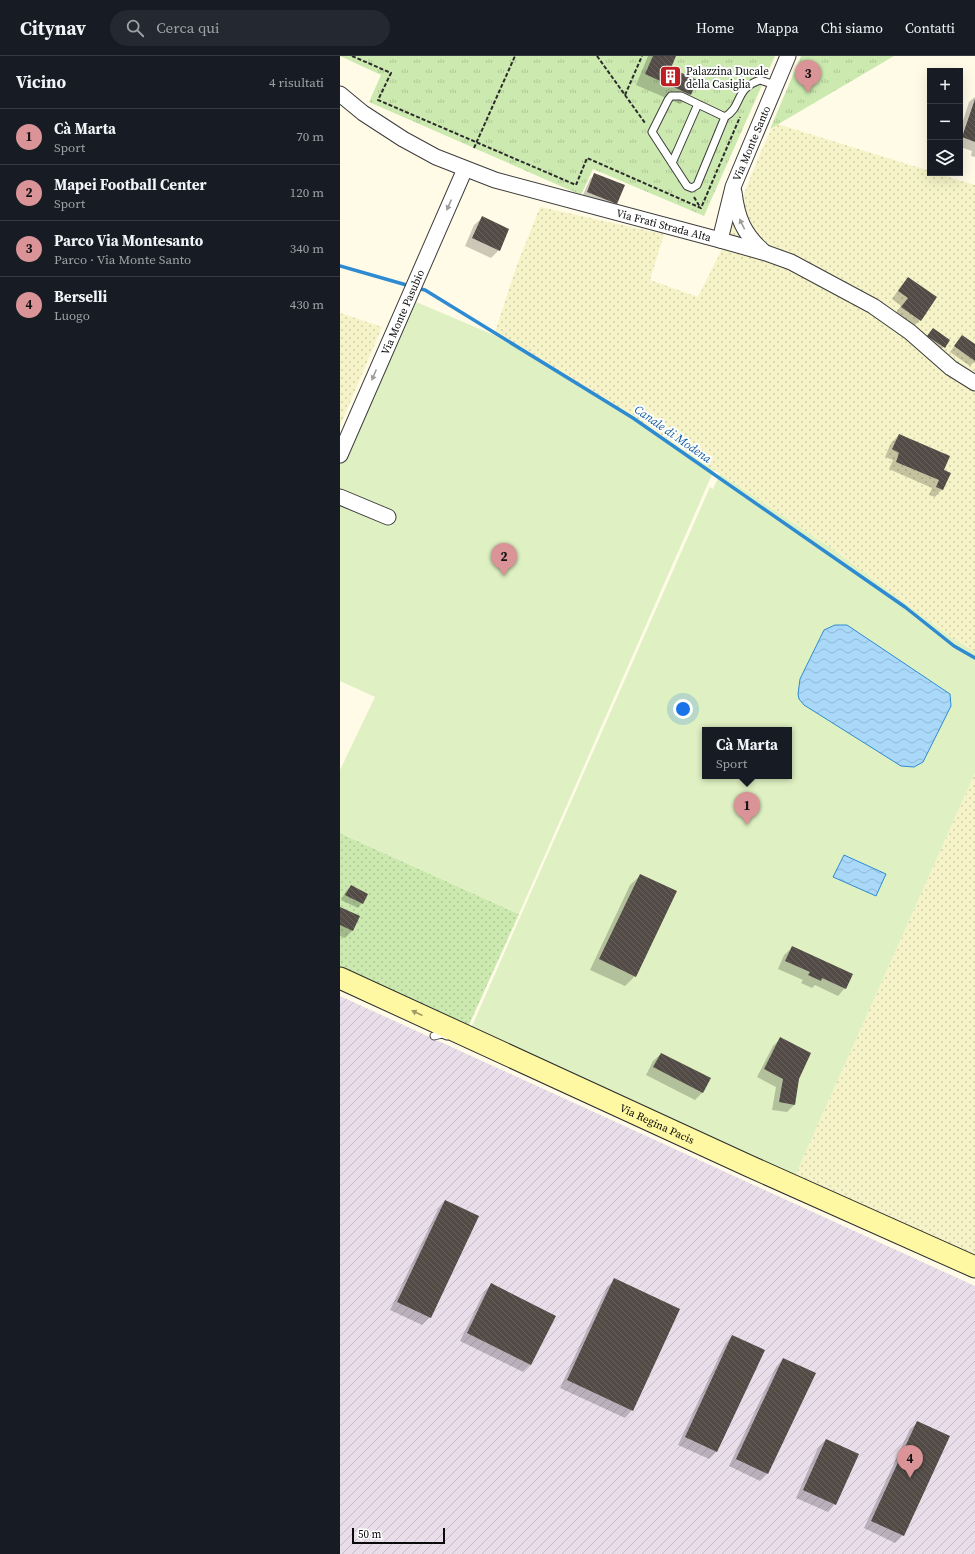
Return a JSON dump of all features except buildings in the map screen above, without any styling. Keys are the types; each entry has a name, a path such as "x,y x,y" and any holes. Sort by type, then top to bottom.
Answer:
{"street":[{"name":"Via Monte Santo","path":"720,240 733,187 788,56"},
{"name":"Via Frati Strada Alta","path":"340,94 363,114 403,139 436,157 465,169 524,189 720,240 791,262 873,306 910,332 950,368 975,383"},
{"name":"Via Monte Pasubio","path":"340,455 465,169"},
{"name":"Via Monte Santo","path":"733,187 736,209 740,221 752,241 766,253"},
{"path":"340,497 388,516"},
{"name":"Via Regina Pacis","path":"340,978 554,1081 750,1166 975,1267"},
{"name":"Via Regina Pacis","path":"340,993 764,1187 975,1280"}],"lane":[{"path":"725,116 681,96 671,96 668,100 652,132 687,186 694,187 697,185 725,116 732,111 742,92 750,84 760,80 775,85"},
{"path":"672,163 698,104"},
{"path":"434,1036 442,1034 456,1041"}],"path":[{"path":"352,56 391,73 378,100 576,185 587,158 701,208 740,116"},
{"path":"474,148 515,56"},
{"path":"597,56 652,132"},
{"path":"625,95 642,56"}],"shaded area":[{"path":"774,123 927,170 927,176 945,176 975,185 975,652 949,636 831,548 663,436 599,395 494,335 517,265 540,207 664,234 650,280 698,297 722,249 757,161"},
{"path":"340,313 382,327 340,426"},
{"path":"975,773 975,1256 795,1176"},
{"path":"340,996 975,1286 975,1554 340,1554"}],"green space":[{"path":"340,56 775,56 704,216 593,169 581,195 369,102 381,75"},
{"path":"801,56 894,56 770,129"},
{"path":"402,296 494,335 599,395 714,470 519,914 340,833 340,770 375,697 340,681 340,438"},
{"path":"720,474 831,548 949,636 975,652 975,773 795,1176 500,1056 481,1030 472,1026 710,487 713,489"},
{"path":"340,833 519,914 469,1025 340,967"}],"water":[{"path":"835,625 847,625 950,694 951,706 923,762 914,767 901,766 804,705 799,699 798,694 800,679 824,630"},
{"path":"844,855 886,874 876,896 833,877"}],"waterway":[{"name":"Canale di Modena","path":"340,266 410,286"},
{"name":"Canale di Modena","path":"416,288 425,290 633,418 905,607 954,646 975,658"}],"place":[{"name":"Palazzina Ducale della Casiglia","path":"671,77"},
{"name":"Parco Via Montesanto","path":"808,93"},
{"name":"Mapei Football Center","path":"504,576"},
{"name":"Cà Marta","path":"747,825"},
{"name":"Berselli","path":"910,1478"}]}
